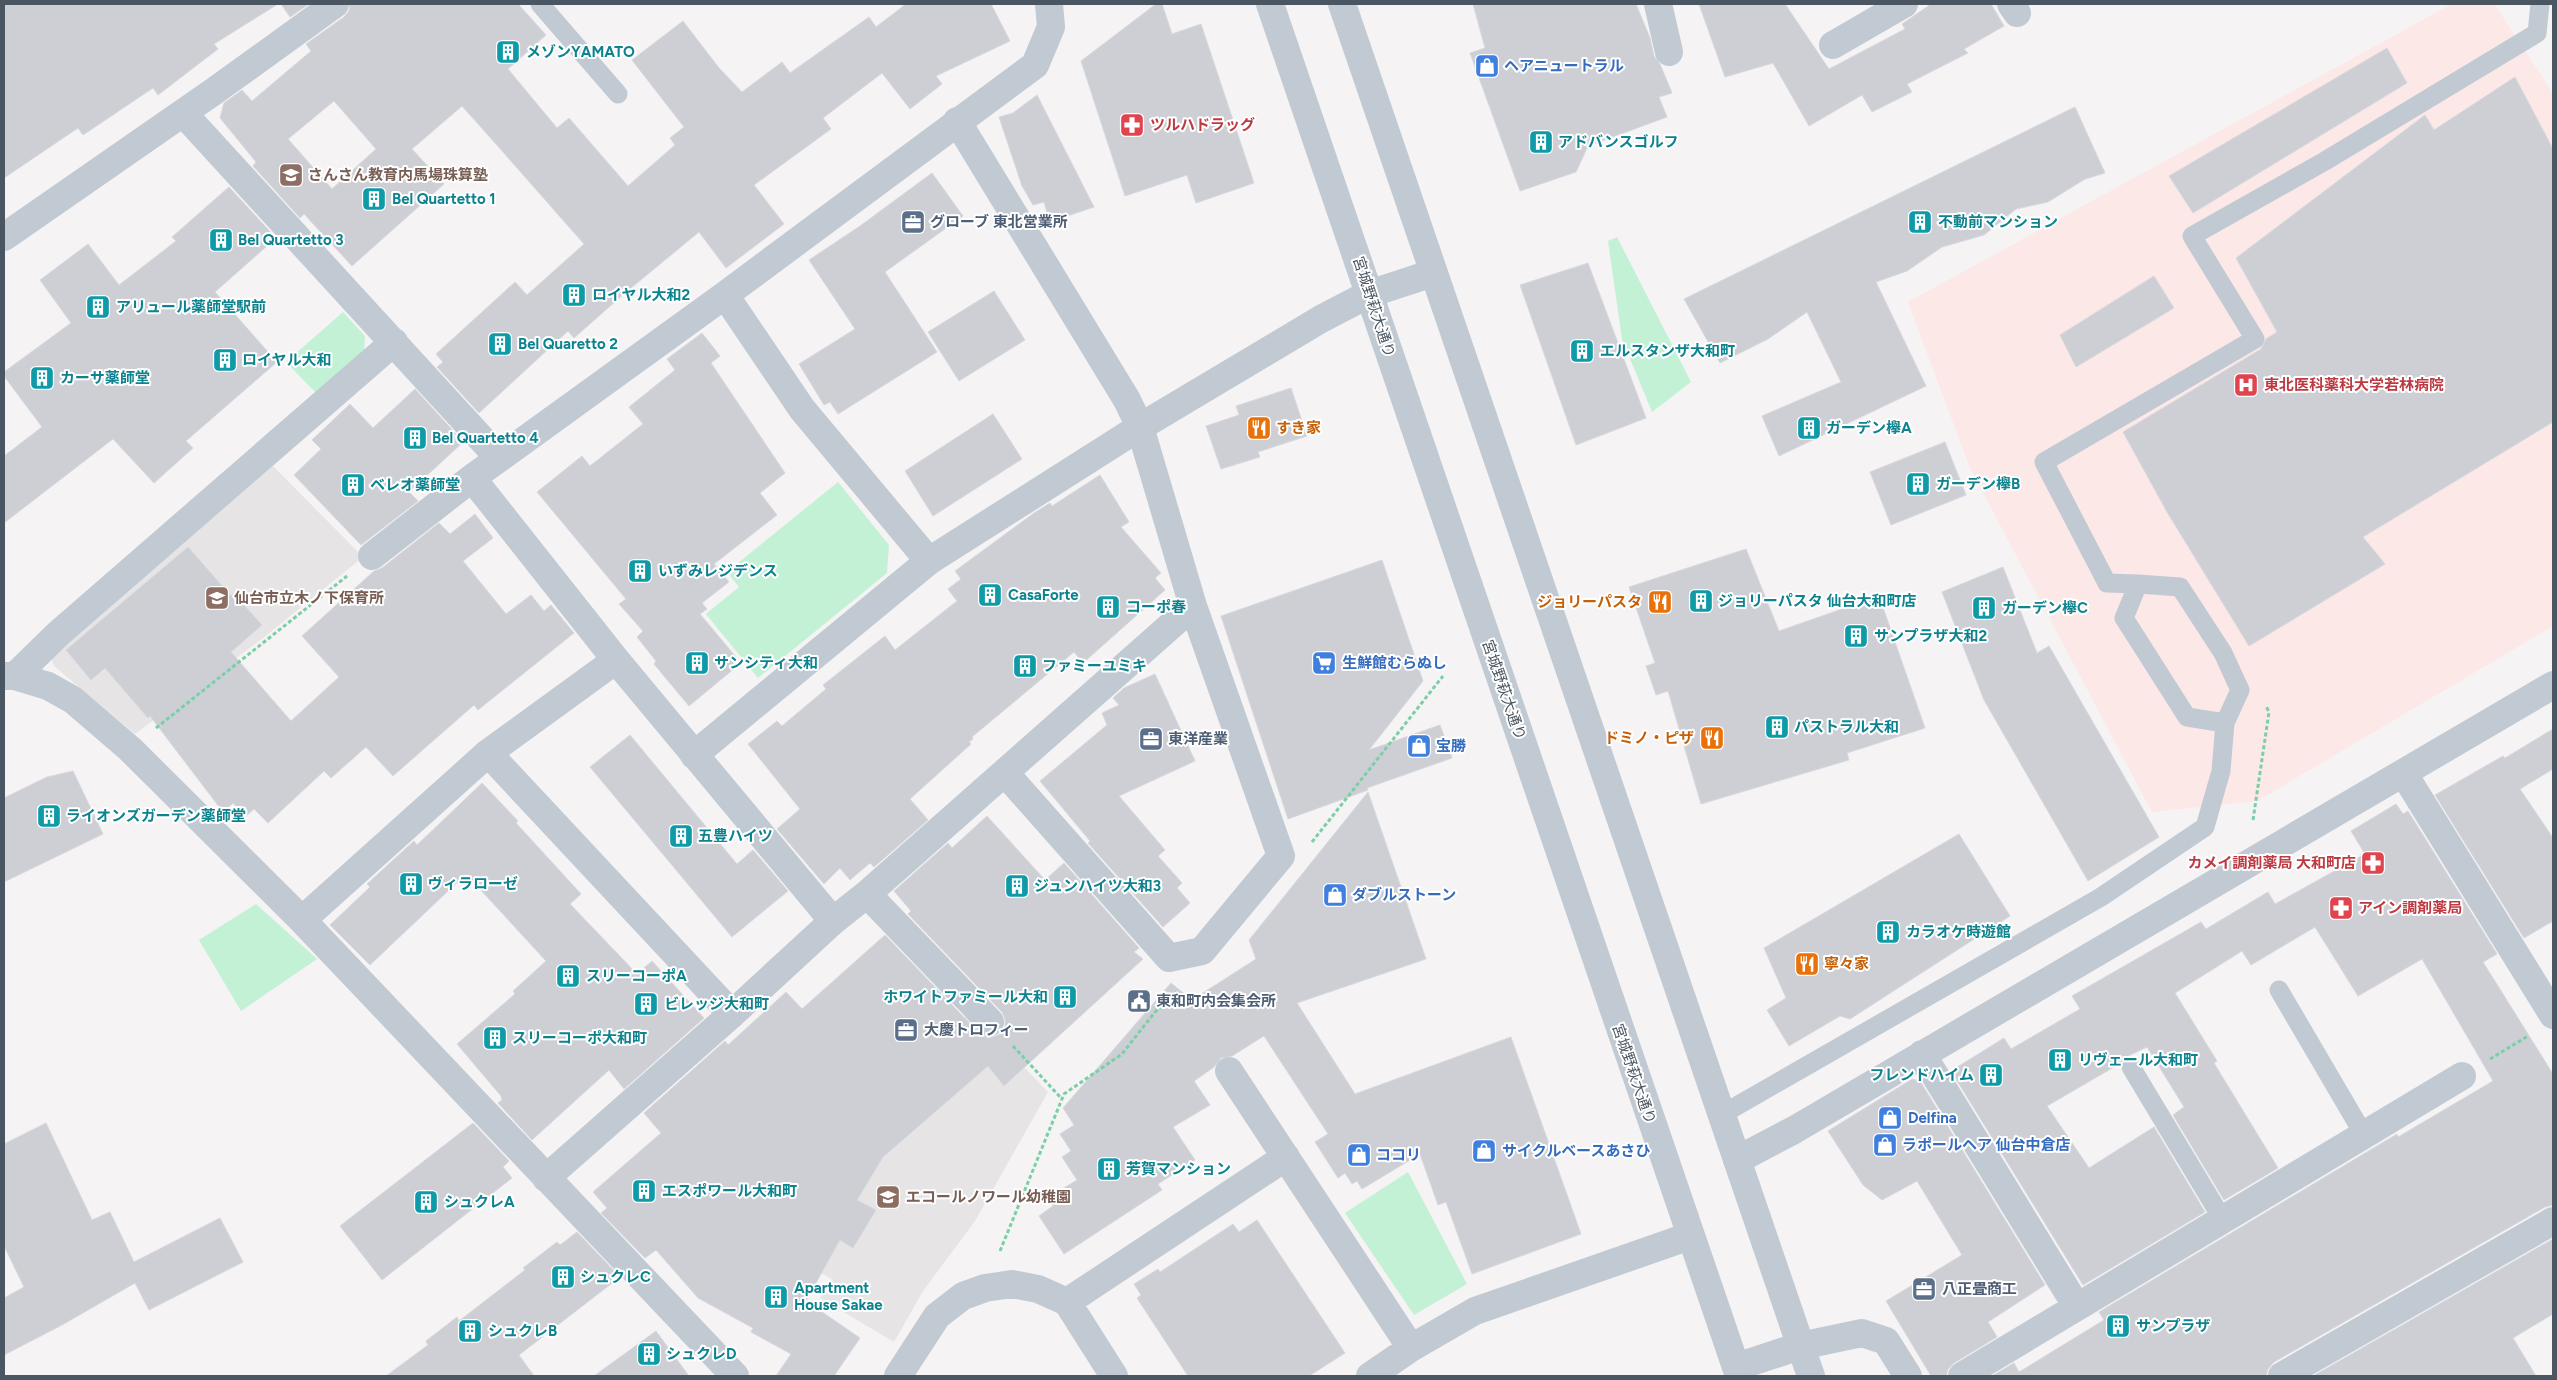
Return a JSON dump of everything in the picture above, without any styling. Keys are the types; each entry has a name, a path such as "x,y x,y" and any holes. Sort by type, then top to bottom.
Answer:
{"street":[{"path":"4,237 183,113 335,4"},
{"path":"372,556 472,478 1035,65 1051,27 1049,4"},
{"name":"宮城野萩大通り","path":"1270,4 1737,1372"},
{"path":"1342,4 1811,1376"},
{"path":"1658,4 1669,52"},
{"path":"1833,45 1904,4"},
{"path":"183,113 500,458"},
{"path":"957,121 1127,400 1140,427 1192,606 1280,856 1202,951 1169,958 1004,772"},
{"path":"694,755 928,561 1140,427 1321,319 1369,294 1433,273"},
{"path":"725,294 802,409 928,561"},
{"path":"9,676 394,342"},
{"path":"472,478 616,660 833,921"},
{"path":"546,1178 732,1014 833,921 867,894 1192,606"},
{"path":"302,920 488,753 616,660"},
{"path":"9,676 48,686 74,700 130,749 302,920 735,1376"},
{"path":"1737,1160 1794,1130 2553,685"},
{"path":"488,753 732,1014"},
{"path":"2404,774 2545,1023"},
{"path":"867,894 990,1022"},
{"path":"1922,1054 2077,1307"},
{"path":"1230,1071 1411,1348"},
{"path":"1962,1376 2462,1076"},
{"path":"1067,1302 1286,1158"},
{"path":"2282,1376 2553,1221"},
{"path":"1370,1376 1452,1323 1498,1302 1690,1236"},
{"path":"898,1376 937,1316 963,1296 985,1288 1012,1284 1038,1289 1067,1302 1114,1376"},
{"path":"1737,1372 1800,1346 1862,1333 1886,1341 1908,1376"}],"lane":[{"path":"540,4 618,94"},
{"path":"1721,1115 2101,897 2205,827 2221,771 2225,723 2240,690 2223,653 2180,587 2106,583 2044,462 2255,339 2192,236 2325,161 2537,33 2540,4"},
{"path":"2138,584 2124,618 2187,717 2225,723"},
{"path":"2279,990 2364,1135"},
{"path":"2131,1067 2223,1220"}],"path":[{"path":"130,749 372,556"},
{"path":"1280,856 1305,851 1443,676"},
{"path":"985,1288 1064,1094 1122,1054 1155,1012 1183,987 1202,951"},
{"path":"990,1022 1062,1099"},
{"path":"2462,1076 2545,1023"}],"shaded area":[{"name":"東北医科薬科大学若林病院","path":"2452,4 2494,4 2553,93 2553,626 2257,801 2152,812 1970,468 1908,302"},
{"name":"仙台市立木ノ下保育所","path":"273,466 363,557 263,638 135,734 54,666 51,658"},
{"name":"エコールノワール幼稚園","path":"971,1012 1048,1092 975,1221 923,1291 894,1342 820,1298 832,1279 758,1241 823,1139"}],"green space":[{"path":"1617,237 1691,382 1652,412 1622,339 1608,241"},
{"path":"343,312 365,336 364,352 316,393 286,362"},
{"path":"838,482 889,545 887,573 758,678 706,614 739,587 727,572"},
{"path":"256,904 317,959 241,1011 199,940"},
{"path":"1408,1172 1467,1284 1414,1315 1345,1213"}],"building":[{"path":"4,4 278,4 214,44 218,49 158,95 153,88 83,135 78,128 4,178"},
{"path":"281,4 309,4 290,17"},
{"path":"350,4 518,4 546,35 508,69 557,128 569,118 628,186 675,145 670,138 684,127 632,60 683,21 719,68 742,92 782,62 790,73 869,17 876,27 906,4 991,4 1010,41 936,76 942,84 910,109 882,73 823,118 831,129 754,185 784,224 726,268 699,232 574,338 568,331 479,413 437,367 443,362 436,354 515,282 527,295 584,244 462,106 412,149 444,184 352,266 304,214 300,218 253,166 256,162 220,118 224,103 242,90 252,101 311,51 306,44 344,17 349,11","holes":["334,101 376,149 332,189 288,139"]},
{"path":"1156,4 1162,4 1172,34 1201,24 1254,183 1196,203 1187,175 1125,196 1081,61"},
{"path":"1473,4 1636,4 1650,38 1654,56 1660,64 1672,93 1659,97 1667,117 1588,146 1576,172 1520,191 1470,53 1485,48"},
{"path":"1699,4 1785,4 1829,69 1905,29 1902,24 1931,4 1991,4 2004,26 1964,49 1968,53 1907,84 1912,92 1872,112 1862,95 1809,126 1773,63 1725,77"},
{"path":"2387,48 2407,83 2193,213 2169,176"},
{"path":"2515,77 2553,149 2553,422 2363,537 2385,564 2249,646 2167,512 2123,432 2261,349 2266,339 2277,332 2236,258 2425,115 2434,130"},
{"path":"1037,95 1094,207 1050,222 1044,202 1033,205 1022,186 999,117 1013,113"},
{"name":"不動前マンション","path":"2075,107 2105,173 2085,179 2048,202 2016,209 1984,235 1942,247 1907,271 1876,282 1926,386 1779,456 1762,416 1841,382 1807,312 1768,339 1720,363 1684,299"},
{"path":"932,173 963,216 885,272 937,352 838,414 830,402 824,405 799,364 855,329 809,260 860,226"},
{"path":"229,187 276,238 215,292 277,362 186,441 193,448 154,483 113,439 4,523 4,456 42,427 4,376 4,372 71,323 40,280 88,244 119,285 176,241 172,237"},
{"name":"エルスタンザ大和町","path":"1588,263 1646,418 1576,445 1520,285"},
{"path":"2154,276 2174,308 2076,367 2060,335"},
{"path":"994,291 1025,340 959,381 928,332"},
{"path":"702,333 720,356 711,363 785,473 760,493 777,515 714,564 729,582 702,603 707,609 700,614 741,663 689,706 654,664 656,661 637,637 643,631 619,604 626,599 537,492 582,456 590,466 643,424 629,407 675,370 667,359"},
{"path":"1291,388 1307,436 1258,452 1260,457 1221,469 1206,426 1239,415 1236,406"},
{"path":"415,389 456,434 454,436 461,444 409,492 418,501 361,545 294,475 321,449 312,440 350,404 373,428"},
{"path":"993,414 1022,459 933,516 905,471"},
{"name":"ガーデン欅B","path":"1945,442 1966,495 1891,525 1870,472"},
{"path":"1100,475 1129,522 1121,527 1161,573 1155,578 1165,590 1083,663 1074,652 972,737 973,739 969,742 971,744 910,799 928,820 874,867 870,863 850,880 840,868 824,884 777,829 800,809 748,744 777,721 782,726 826,689 823,685 885,636 895,650 957,601 948,589 961,579 955,571 1034,513 1050,503 1052,506"},
{"path":"475,514 493,538 463,561 506,614 531,595 544,611 551,605 574,633 478,710 474,705 393,776 366,747 331,778 324,771 268,823 254,809 245,817 233,803 223,812 150,716 148,718 105,668 91,680 66,650 188,547 231,596 233,593 262,625 231,652 291,721 339,677 302,636 374,571 382,568 439,523 450,534"},
{"path":"1746,549 1779,631 1879,596 1925,728 1847,753 1849,760 1701,804 1668,691 1656,695 1646,666 1655,663 1629,587"},
{"path":"1382,560 1423,681 1369,750 1440,725 1452,758 1367,788 1368,790 1288,819 1221,616"},
{"path":"2003,567 2037,653 2049,646 2159,837 2088,881 1984,700 1942,592"},
{"path":"1155,674 1195,761 1119,796 1165,850 1158,856 1182,883 1177,888 1190,903 1163,927 1088,843 1090,841 1040,781 1107,725 1102,713 1119,705 1113,698 1124,688"},
{"path":"2553,729 2553,769 2520,789 2553,838 2553,921 2524,938 2435,795 2503,756 2505,758"},
{"name":"五豊ハイツ","path":"630,735 737,864 753,850 788,891 732,937 590,767"},
{"name":"ライオンズガーデン薬師堂","path":"73,771 103,834 4,882 4,798 47,777"},
{"path":"482,783 518,821 516,823 581,894 570,904 637,974 652,961 704,1018 624,1089 609,1070 532,1140 498,1103 502,1100 501,1096 457,1044 515,994 513,991 546,961 466,874 370,965 330,925 370,887 367,884 414,841 417,845"},
{"path":"1368,792 1426,959 1297,1003 1355,1094 1511,1037 1581,1234 1472,1274 1446,1202 1438,1205 1420,1154 1362,1189 1357,1181 1352,1184 1345,1173 1338,1178 1315,1142 1328,1134 1264,1036 1232,1056 1221,1058 1214,1067 1194,1081 1210,1105 1173,1127 1195,1160 1158,1184 1162,1190 1064,1254 1039,1216 1053,1206 1047,1198 1077,1180 1062,1157 1071,1151 1060,1134 1074,1125 1063,1108 1171,983 1192,1000 1256,959 1249,940"},
{"path":"2396,804 2403,814 2408,811 2497,954 2483,962 2553,1074 2553,1205 2545,1207 2274,1362 2268,1369 2266,1376 1992,1376 2014,1363 2019,1372 2104,1320 2099,1312 2397,1134 2398,1137 2493,1081 2422,959 2358,996 2315,927 2251,965 2242,951 2175,993 2217,1061 2214,1063 2278,1168 2224,1200 2173,1115 2184,1107 2147,1047 2126,1057 2121,1063 2047,1106 2089,1168 2154,1127 2205,1212 2083,1285 1951,1071 2004,1038 2011,1049 2080,1009 2072,996 2201,922 2206,929 2268,892 2275,904 2365,854 2351,831"},
{"path":"987,816 1045,880 1064,863 1139,948 1134,952 1143,959 1004,1086 988,1066 883,1157 857,1200 876,1210 853,1248 840,1240 806,1301 860,1338 834,1376 776,1376 791,1354 751,1332 753,1328 698,1298 656,1250 645,1258 601,1213 607,1208 593,1192 661,1133 644,1113 725,1041 728,1045 786,992 802,1009 885,935 979,1033 986,1037 1000,1034 1005,1026 1002,1012 908,914 911,911 894,891 948,843 952,848"},
{"name":"カラオケ時遊館","path":"1959,834 2010,916 1850,1019 1840,1016 1789,1046 1767,1010 1786,998 1764,948"},
{"path":"1912,1079 1920,1081 2045,1285 1988,1322 1997,1337 1954,1363 1948,1369 1946,1376 1931,1376 1886,1301 1962,1255 1917,1181 1882,1200 1863,1185 1828,1131"},
{"path":"46,1123 92,1220 110,1212 134,1262 220,1218 243,1262 149,1310 135,1283 62,1325 4,1355 4,1298 24,1287 4,1246 4,1144"},
{"name":"シュクレA","path":"473,1123 509,1161 503,1167 512,1178 382,1280 340,1226"},
{"path":"1257,1220 1345,1353 1309,1376 1188,1376 1137,1298 1141,1295 1134,1284 1158,1269 1160,1272 1233,1224 1239,1232"},
{"path":"577,1232 620,1277 519,1355 534,1376 386,1376 428,1345 426,1341 457,1317 459,1321 525,1270 523,1268 557,1242 560,1245"},
{"path":"2553,1239 2553,1314 2513,1338 2536,1376 2313,1376"},
{"name":"シュクレD","path":"656,1331 689,1376 594,1376"}],"place":[{"name":"メゾンYAMATO","path":"508,52"},
{"name":"ヘアニュートラル","path":"1487,66"},
{"name":"ツルハドラッグ","path":"1132,125"},
{"name":"アドバンスゴルフ","path":"1541,142"},
{"name":"さんさん教育内馬場珠算塾","path":"291,175"},
{"name":"Bel Quartetto 1","path":"374,199"},
{"name":"グローブ 東北営業所","path":"913,222"},
{"name":"不動前マンション","path":"1920,222"},
{"name":"Bel Quartetto 3","path":"221,240"},
{"name":"ロイヤル大和2","path":"574,295"},
{"name":"アリュール薬師堂駅前","path":"98,307"},
{"name":"Bel Quaretto 2","path":"500,344"},
{"name":"エルスタンザ大和町","path":"1582,351"},
{"name":"ロイヤル大和","path":"225,360"},
{"name":"カーサ薬師堂","path":"42,378"},
{"name":"東北医科薬科大学若林病院","path":"2246,385"},
{"name":"すき家","path":"1259,428"},
{"name":"ガーデン欅A","path":"1809,428"},
{"name":"Bel Quartetto 4","path":"415,438"},
{"name":"ガーデン欅B","path":"1918,484"},
{"name":"ベレオ薬師堂","path":"353,485"},
{"name":"いずみレジデンス","path":"640,571"},
{"name":"CasaForte","path":"990,595"},
{"name":"仙台市立木ノ下保育所","path":"217,598"},
{"name":"ジョリーパスタ 仙台大和町店","path":"1701,601"},
{"name":"ジョリーパスタ","path":"1660,602"},
{"name":"コーポ春","path":"1108,607"},
{"name":"ガーデン欅C","path":"1984,608"},
{"name":"サンプラザ大和2","path":"1856,636"},
{"name":"サンシティ大和","path":"697,663"},
{"name":"生鮮館むらぬし","path":"1324,663"},
{"name":"ファミーユミキ","path":"1025,666"},
{"name":"パストラル大和","path":"1777,727"},
{"name":"ドミノ・ピザ","path":"1712,738"},
{"name":"東洋産業","path":"1151,739"},
{"name":"宝勝","path":"1419,746"},
{"name":"ライオンズガーデン薬師堂","path":"49,816"},
{"name":"五豊ハイツ","path":"681,836"},
{"name":"カメイ調剤薬局 大和町店","path":"2373,863"},
{"name":"ヴィラローゼ","path":"411,884"},
{"name":"ジュンハイツ大和3","path":"1017,886"},
{"name":"ダブルストーン","path":"1335,895"},
{"name":"アイン調剤薬局","path":"2341,908"},
{"name":"カラオケ時遊館","path":"1888,932"},
{"name":"寧々家","path":"1807,964"},
{"name":"スリーコーポA","path":"568,976"},
{"name":"ホワイトファミール大和","path":"1065,997"},
{"name":"東和町内会集会所","path":"1139,1001"},
{"name":"ビレッジ大和町","path":"646,1004"},
{"name":"大慶トロフィー","path":"906,1030"},
{"name":"スリーコーポ大和町","path":"495,1038"},
{"name":"リヴェール大和町","path":"2060,1060"},
{"name":"フレンドハイム","path":"1991,1075"},
{"name":"Delfina","path":"1890,1118"},
{"name":"ラポールヘア 仙台中倉店","path":"1885,1145"},
{"name":"サイクルベースあさひ","path":"1484,1151"},
{"name":"ココリ","path":"1359,1155"},
{"name":"芳賀マンション","path":"1109,1169"},
{"name":"エスポワール大和町","path":"644,1191"},
{"name":"エコールノワール幼稚園","path":"888,1197"},
{"name":"シュクレA","path":"426,1202"},
{"name":"シュクレC","path":"563,1277"},
{"name":"八正畳商工","path":"1924,1289"},
{"name":"Apartment House Sakae","path":"776,1297"},
{"name":"サンプラザ","path":"2118,1326"},
{"name":"シュクレB","path":"470,1331"},
{"name":"シュクレD","path":"649,1354"}]}
